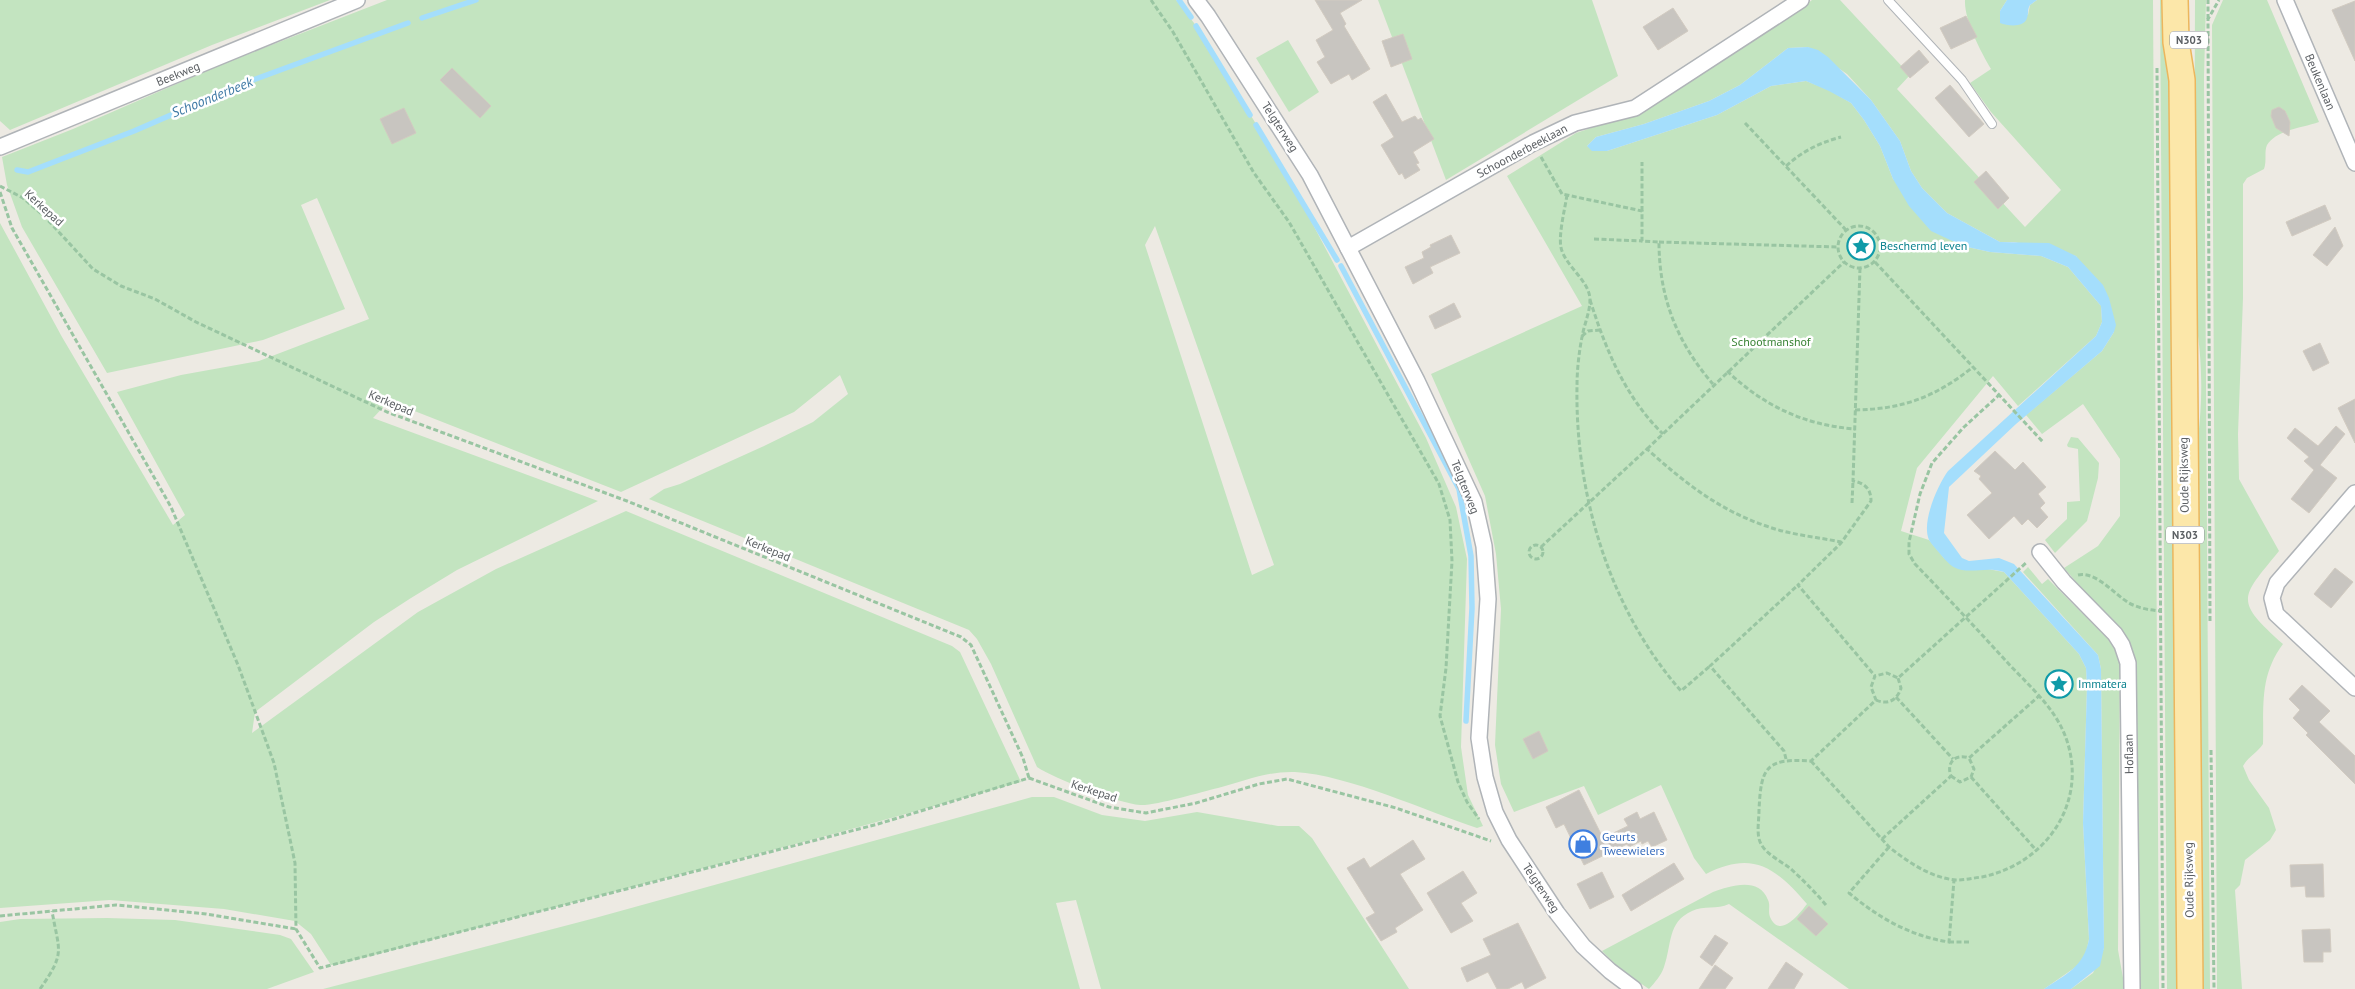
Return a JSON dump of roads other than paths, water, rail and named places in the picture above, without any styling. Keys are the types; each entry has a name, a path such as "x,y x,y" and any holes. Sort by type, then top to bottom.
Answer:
{"main road":[{"name":"Oude Rijksweg","path":"2175,0 2176,42 2182,80 2190,989"},
{"name":"Oude Rijksweg","path":"2182,80 2189,45 2189,0"}],"street":[{"name":"Beekweg","path":"0,147 357,0"},
{"name":"Telgterweg","path":"1196,0 1310,174 1418,382 1474,502 1484,546 1488,599 1480,738 1485,777 1495,812 1509,840 1557,913 1583,946 1610,971 1634,989"},
{"name":"Schoonderbeeklaan","path":"1348,248 1533,143 1575,123 1635,108 1801,0"},
{"name":"Beukenlaan","path":"2285,0 2355,163"},
{"path":"2355,493 2277,583 2272,598 2276,614 2355,688"},
{"name":"Hoflaan","path":"2035,556 2064,582 2115,634 2122,645 2128,663 2132,989"}],"lane":[{"path":"1888,0 1962,80 1992,124"}],"water":[{"path":"2007,0 2037,0 2030,5 2028,16 2023,23 2007,25 2000,23 2000,11"},
{"path":"1808,47 1818,50 1828,57 1871,100 1900,141 1911,171 1922,188 1947,213 2000,242 2049,243 2076,256 2103,285 2109,298 2116,325 2114,332 2102,351 2016,424 1949,487 1944,533 1962,558 1969,561 1999,558 2014,564 2098,655 2101,669 2104,948 2100,966 2071,989 2044,989 2073,969 2083,957 2089,939 2083,823 2086,668 2079,654 2004,572 1962,570 1953,566 1945,560 1929,540 1927,524 1935,494 1948,471 2096,336 2102,322 2101,306 2068,267 2041,256 1990,252 1963,246 1931,231 1909,206 1893,179 1880,146 1851,103 1806,81 1771,86 1717,115 1607,151 1592,151 1587,146 1596,137 1644,124 1709,101 1740,85 1788,48"}],"waterway":[{"name":"Schoonderbeek","path":"422,18 476,0"},
{"path":"1179,0 1191,17"},
{"name":"Schoonderbeek","path":"17,170 28,172 134,131 245,83 408,23"},
{"path":"1196,26 1250,115"},
{"path":"1256,125 1337,260"},
{"path":"1341,266 1459,489 1471,556 1472,608 1466,721"}],"place":[{"name":"Beschermd leven","path":"1861,246"},
{"name":"Immatera","path":"2059,684"},
{"name":"Geurts Tweewielers","path":"1583,844"}],"park label":[{"name":"Schootmanshof","path":"1771,342"}]}
